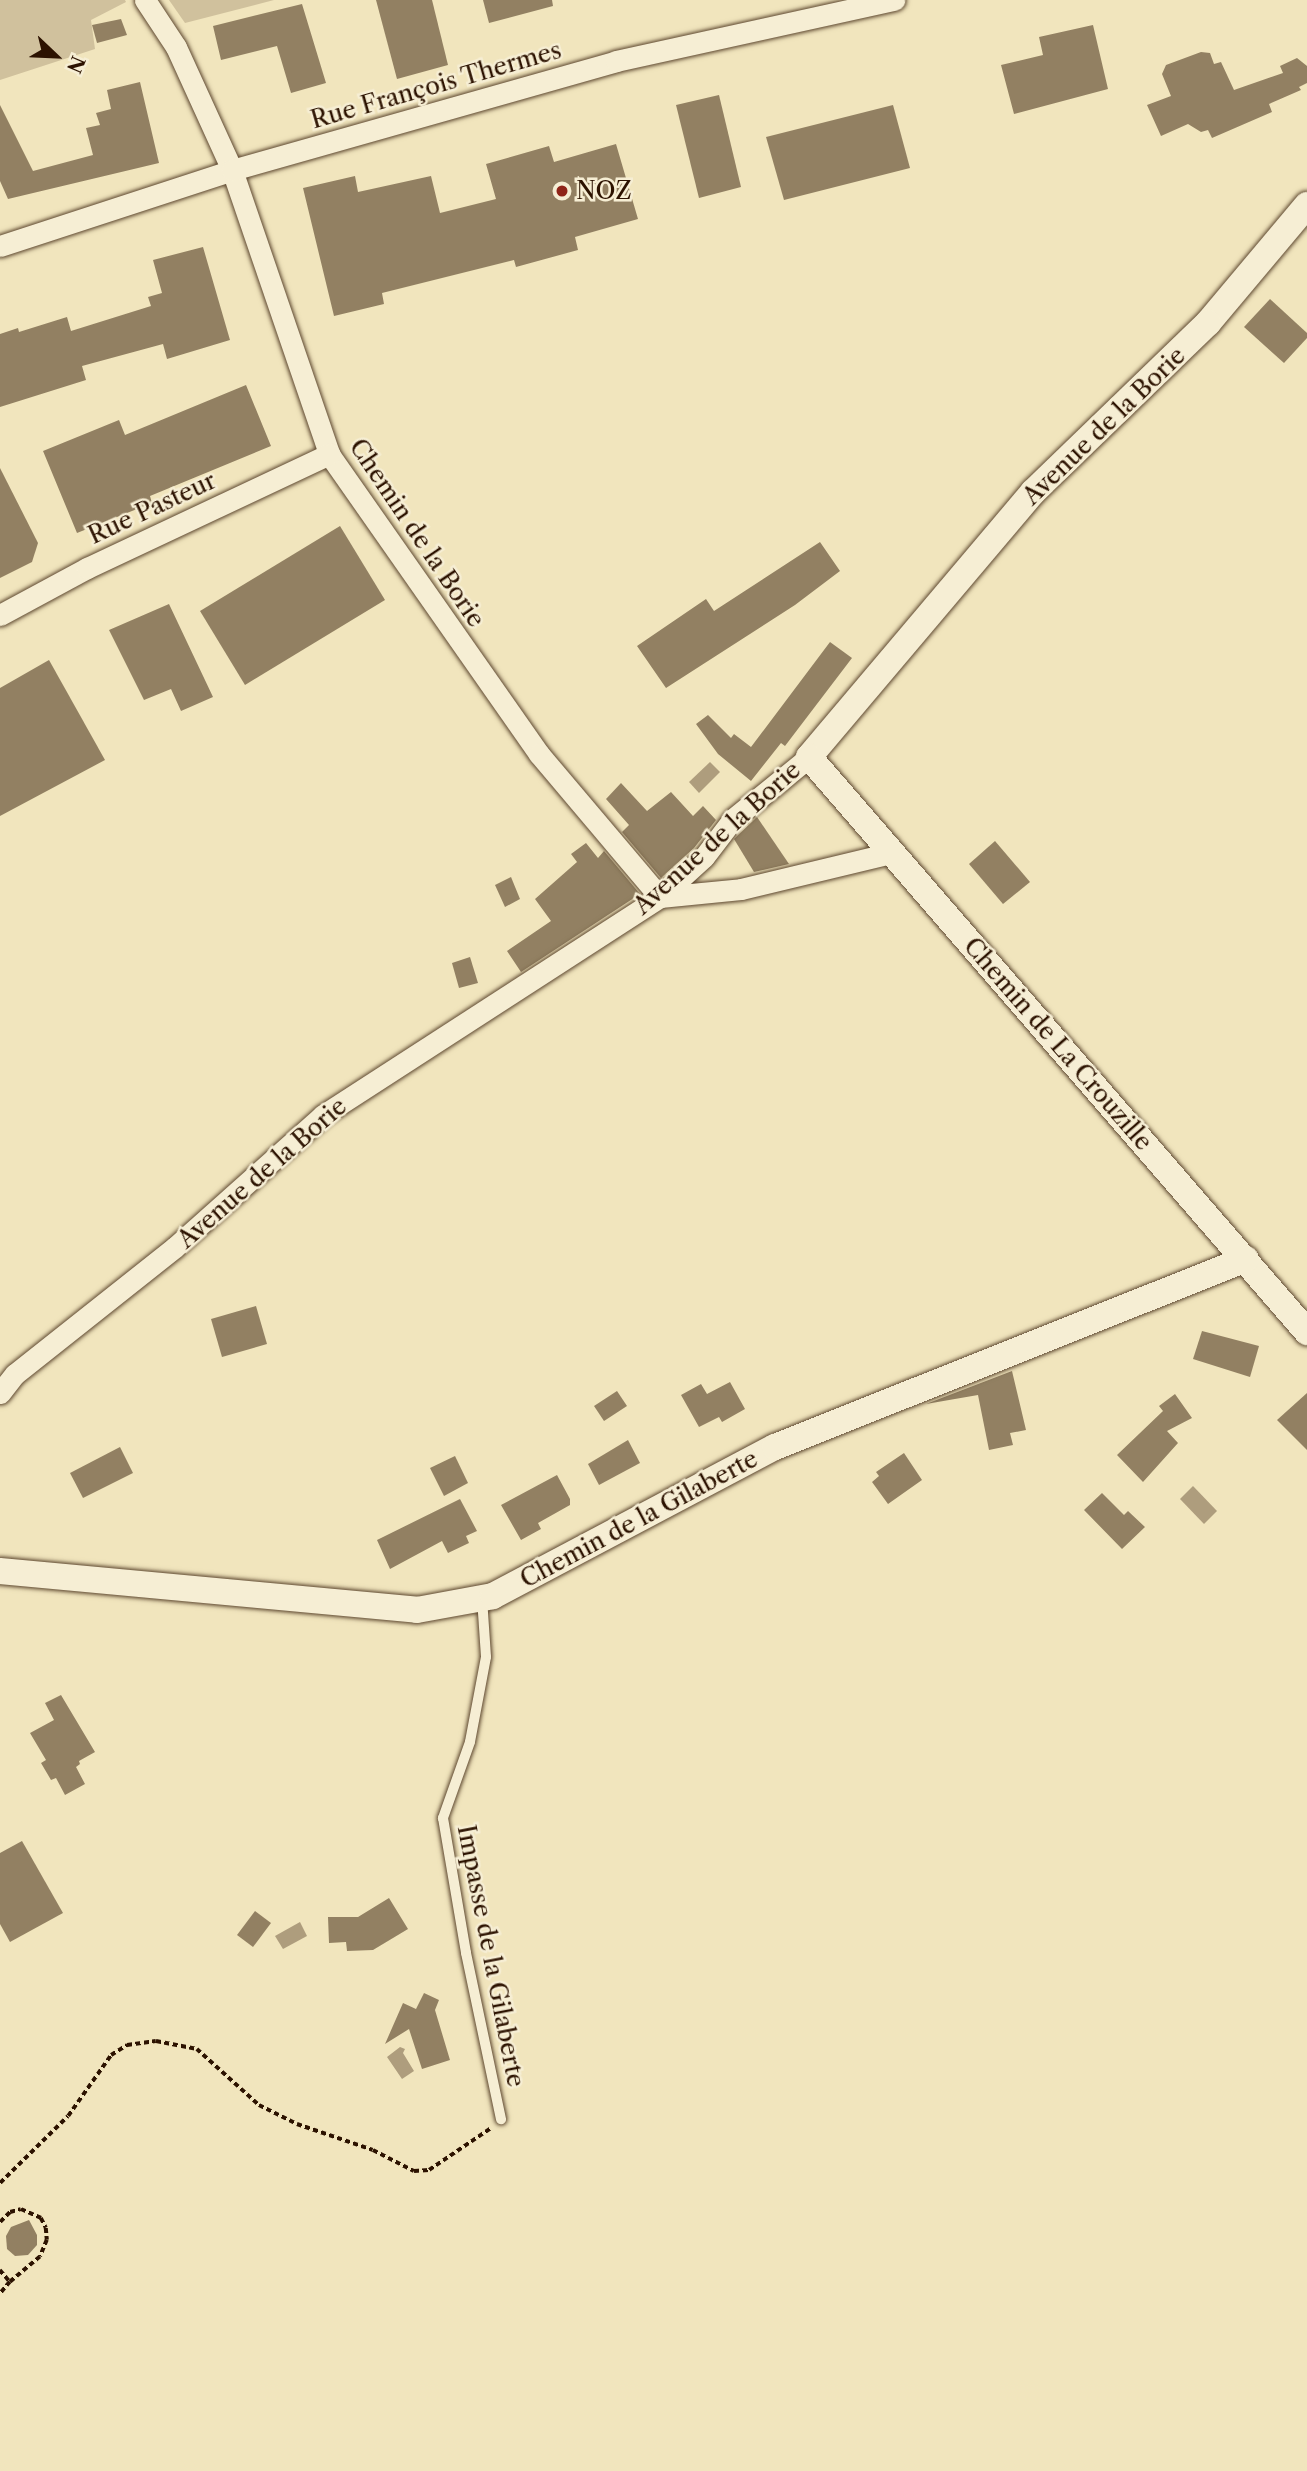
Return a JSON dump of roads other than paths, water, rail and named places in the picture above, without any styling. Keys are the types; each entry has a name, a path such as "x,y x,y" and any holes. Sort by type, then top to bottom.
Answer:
{"street":[{"name":"Chemin de la Borie","path":"145,0 176,47 232,170 329,454 539,754 660,897"},
{"name":"Rue François Thermes","path":"0,246 232,170 616,61 894,0"},
{"name":"Avenue de la Borie","path":"0,1393 15,1374 176,1247 323,1115 660,897 704,857 733,818 809,757 1033,492 1208,323 1307,205"},
{"name":"Rue Pasteur","path":"0,615 87,568 329,454"},
{"name":"Chemin de La Crouzille","path":"809,757 1307,1332"},
{"path":"660,897 741,889 891,853"},
{"name":"Chemin de la Gilaberte","path":"0,1571 418,1609 493,1596 775,1447 1246,1259"}],"lane":[{"name":"Impasse de la Gilaberte","path":"482,1598 486,1657 470,1742 443,1818 466,1954 501,2119"}],"place":[{"name":"NOZ","path":"562,191"}]}
